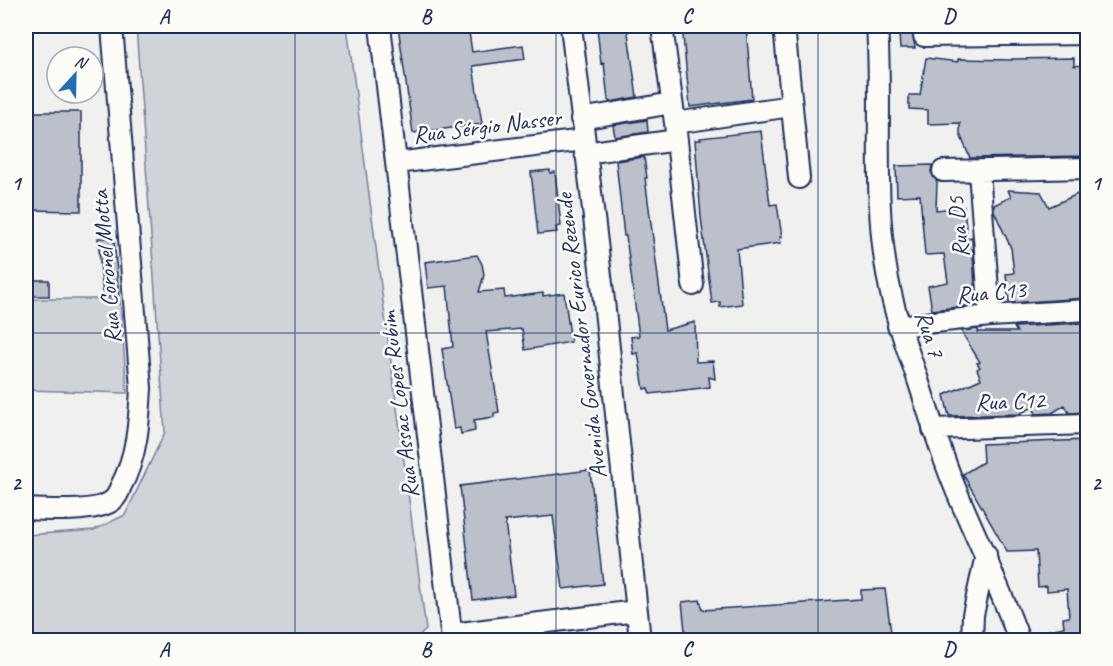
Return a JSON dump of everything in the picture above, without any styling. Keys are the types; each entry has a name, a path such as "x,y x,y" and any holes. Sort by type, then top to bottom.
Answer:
{"street":[{"name":"Rua Coronel Motta","path":"26,509 61,510 107,504 114,500 130,467 135,448 141,388 112,26"},
{"name":"Rua Assac Lopes Rubim","path":"380,26 452,637"},
{"name":"Avenida Governador Eurico Rezende","path":"571,26 640,640"},
{"path":"662,26 693,285"},
{"path":"784,26 799,178"},
{"name":"Rua 7","path":"877,26 880,65 878,189 881,234 898,326 956,489 986,555 1019,640"},
{"path":"924,36 1088,34"},
{"path":"581,119 672,103"},
{"name":"Rua Sérgio Nasser","path":"396,163 585,147 676,132 792,106"},
{"path":"943,171 1088,168"},
{"name":"Rua D5","path":"979,171 990,316"},
{"name":"Rua C13","path":"898,326 990,316 1088,310"},
{"name":"Rua C12","path":"933,429 1088,424"},
{"path":"972,640 977,594 986,555"},
{"path":"452,637 636,611"}],"shaded area":[{"path":"136,26 347,26 426,630 413,640 26,640 26,535 94,530 125,515 165,432"},
{"path":"26,299 120,299 127,393 26,390"}],"building":[{"path":"398,26 468,26 472,52 523,45 525,59 473,66 482,124 413,133"},
{"path":"627,26 637,97 610,102 604,63 601,64 597,28"},
{"path":"682,26 746,26 752,99 690,107"},
{"path":"913,33 915,48 900,48 899,34"},
{"path":"926,58 958,62 958,59 1074,58 1074,66 1083,65 1084,70 1084,111 1088,111 1088,156 970,158 960,134 960,123 928,124 928,110 909,109 909,95 920,95"},
{"path":"26,112 81,112 81,211 26,210"},
{"path":"647,120 648,132 615,137 613,125"},
{"path":"761,131 770,205 777,204 781,243 737,249 742,304 720,307 720,302 712,303 701,217 695,140"},
{"path":"644,157 665,330 695,322 696,362 713,361 715,379 709,377 710,387 650,394 648,388 644,389 638,353 633,354 631,337 639,336 626,236 624,236 616,161"},
{"path":"932,165 931,172 937,181 936,210 964,207 967,238 972,237 976,305 932,310 928,286 948,282 944,254 925,255 920,195 897,196 896,166"},
{"path":"550,170 550,173 555,172 561,226 556,227 557,232 538,234 531,172"},
{"path":"1008,190 1041,192 1049,207 1082,192 1088,204 1088,298 1009,303 1006,274 1014,273 1011,248 994,211 994,205 1011,197"},
{"path":"98,238 114,238 119,297 103,297"},
{"path":"477,255 484,275 479,292 504,290 505,298 564,293 571,342 525,350 522,329 486,332 499,412 494,413 494,417 474,420 475,431 461,434 460,428 454,429 442,349 453,347 447,286 428,288 425,262"},
{"path":"26,280 49,280 49,296 26,296"},
{"path":"1080,323 1088,337 1088,412 1069,413 1065,405 1052,413 1036,414 1033,407 1019,414 949,416 944,395 981,379 977,369 980,367 977,363 980,362 961,331 978,329 978,332 1017,332 1014,327"},
{"path":"1083,436 1088,436 1088,640 1034,640 1034,633 1064,627 1063,618 1069,617 1067,589 1047,591 1047,586 1038,587 1036,551 1007,552 963,474 983,462 982,444 1085,440"},
{"path":"590,470 603,584 563,589 553,516 505,521 514,595 473,600 460,486"},
{"path":"885,589 892,640 869,640 869,638 686,640 682,602 700,600 703,610 861,599 861,590"}]}
